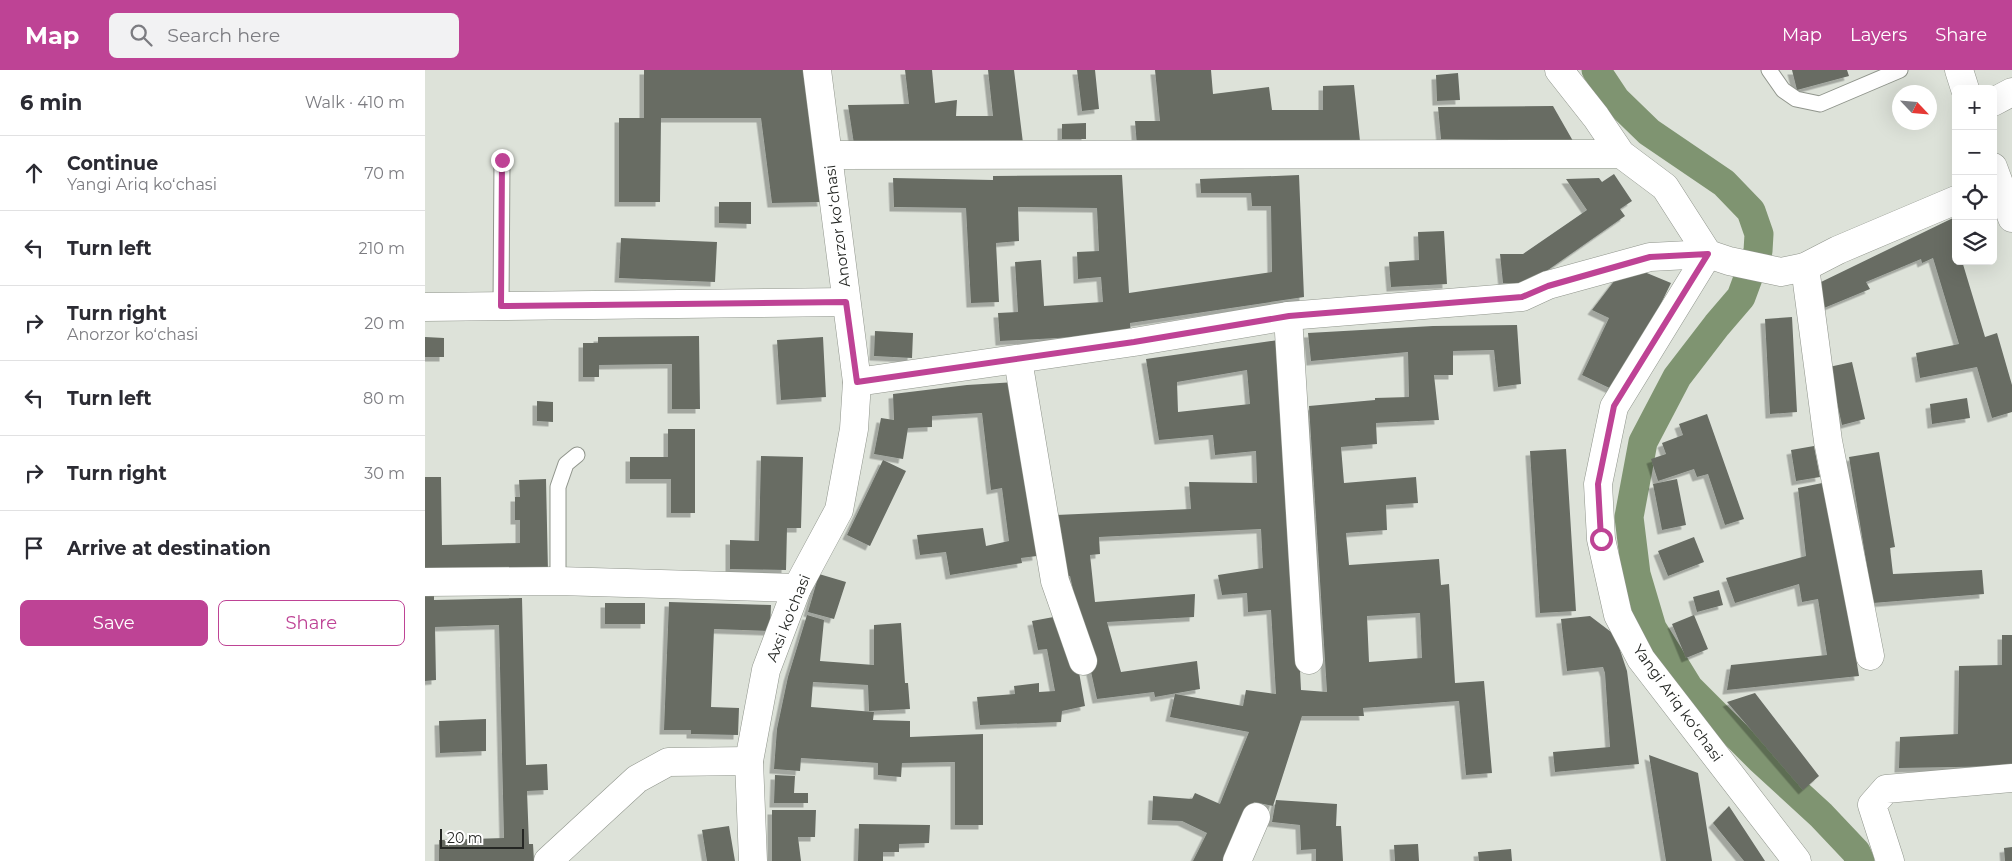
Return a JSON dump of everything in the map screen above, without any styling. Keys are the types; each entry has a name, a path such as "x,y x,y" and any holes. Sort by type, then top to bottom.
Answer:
{"street":[{"name":"Anorzor koʻchasi","path":"817,70 857,382"},
{"path":"1559,70 1596,117 1621,154 1665,187 1719,258"},
{"path":"1959,70 1964,85"},
{"path":"1997,100 2012,92"},
{"path":"828,155 1621,154"},
{"path":"1997,182 2012,218"},
{"path":"857,382 1018,360 1289,316 1522,297 1548,286 1650,257 1719,258 1793,270 1952,202"},
{"name":"Yangi Ariq koʻchasi","path":"1719,258 1614,406 1598,484 1601,539 1618,616 1641,659 1797,861"},
{"path":"1793,270 1870,656"},
{"path":"425,307 846,302"},
{"path":"1289,316 1309,660"},
{"path":"1018,360 1055,581 1083,661"},
{"name":"Axsi ko'chasi","path":"753,861 749,761 766,670 797,588 839,510 854,429 857,382"},
{"path":"425,582 558,581 797,588"},
{"path":"548,861 637,779 668,762 749,761"},
{"path":"1890,861 1872,805 1886,788 2012,778"},
{"path":"1237,861 1256,817"}],"lane":[{"path":"1769,70 1783,90 1796,100 1820,104 1900,70"},
{"path":"501,306 502,160"},
{"path":"558,581 558,487 566,464 577,455"}],"building":[{"path":"644,70 806,70 822,202 772,203 761,118 661,118 660,202 619,202 619,118 644,118"},
{"path":"905,70 932,70 935,103 957,100 956,116 993,116 988,70 1014,70 1023,143 854,144 848,105 909,104"},
{"path":"1077,70 1095,70 1099,109 1082,111"},
{"path":"1155,70 1211,70 1213,94 1269,87 1272,110 1323,110 1323,86 1354,85 1360,141 1275,141 1192,148 1137,146 1135,121 1160,121"},
{"path":"1792,70 1847,70 1849,76 1797,90"},
{"path":"1458,73 1460,100 1437,101 1436,75"},
{"path":"1553,106 1573,141 1441,139 1438,107"},
{"path":"1086,123 1086,139 1062,139 1062,124"},
{"path":"1614,174 1632,201 1620,209 1625,216 1538,277 1520,283 1503,283 1500,254 1523,254 1587,210 1566,179 1599,178 1602,182"},
{"path":"1122,175 1129,293 1272,272 1271,206 1252,206 1251,193 1201,193 1200,179 1299,175 1304,297 1130,323 1131,334 1000,341 998,313 1018,312 1015,262 1041,260 1044,306 1103,302 1101,277 1078,279 1077,252 1099,251 1097,208 1018,207 1019,241 996,243 999,302 971,303 966,208 894,207 893,178 993,180 993,176"},
{"path":"719,202 751,202 751,224 719,223"},
{"path":"1952,218 1952,265 1963,265 1985,337 1997,333 2012,385 2012,412 1992,418 1977,367 1920,378 1916,353 1959,344 1933,258 1922,263 1921,259 1866,282 1870,289 1824,308 1821,282"},
{"path":"1444,231 1447,284 1391,287 1389,262 1419,260 1418,232"},
{"path":"621,238 717,242 715,282 619,278"},
{"path":"1642,271 1671,283 1618,392 1582,375 1609,318 1592,310 1618,276"},
{"path":"1792,317 1797,412 1770,414 1765,319"},
{"path":"1517,325 1521,384 1498,387 1494,350 1453,351 1453,375 1434,375 1439,420 1376,423 1377,444 1341,447 1344,483 1416,477 1418,503 1386,505 1387,530 1346,533 1349,565 1439,559 1441,585 1449,584 1455,683 1484,681 1492,773 1466,775 1459,701 1363,708 1364,716 1302,716 1273,806 1254,802 1229,861 1193,861 1207,833 1182,821 1152,820 1153,796 1192,799 1195,793 1220,804 1249,732 1170,717 1175,694 1243,706 1246,690 1276,694 1271,610 1248,612 1247,593 1222,595 1218,575 1263,568 1261,529 1099,537 1100,554 1090,555 1095,602 1195,594 1194,617 1107,622 1121,672 1197,661 1200,689 1155,697 1154,692 1097,699 1070,576 1061,576 1056,515 1191,509 1189,482 1257,483 1256,451 1215,455 1213,435 1159,440 1146,359 1278,340 1296,590 1301,690 1327,692 1309,406 1375,400 1375,398 1409,397 1408,352 1311,361 1308,333 1433,326","holes":["1247,370 1250,404 1178,412 1177,382","1420,613 1422,658 1369,662 1367,616"]},
{"path":"875,331 913,333 912,358 874,356"},
{"path":"699,336 700,409 672,409 672,364 599,365 599,377 583,377 583,343 598,343 598,337"},
{"path":"425,337 444,338 444,357 425,357"},
{"path":"823,337 826,397 781,400 777,340"},
{"path":"1852,362 1865,419 1842,425 1829,367"},
{"path":"1016,382 1037,556 1021,558 1022,563 950,575 946,552 920,555 917,535 983,528 986,546 1009,541 1002,488 991,490 982,413 932,416 932,427 908,428 903,459 874,454 881,418 894,420 893,394 967,385"},
{"path":"1967,398 1970,418 1932,424 1930,404"},
{"path":"537,401 553,402 553,422 537,421"},
{"path":"1707,414 1744,519 1725,525 1708,474 1697,477 1694,469 1658,481 1651,459 1666,454 1662,443 1683,435 1679,424"},
{"path":"668,429 695,429 695,513 671,513 671,479 630,479 630,457 668,457"},
{"path":"1814,446 1820,477 1796,481 1791,450"},
{"path":"1566,449 1576,611 1540,613 1530,451"},
{"path":"1879,452 1895,547 1890,548 1893,574 1982,570 1984,594 1873,603 1849,457"},
{"path":"761,456 803,457 801,528 787,528 786,570 730,569 730,540 759,541"},
{"path":"883,460 906,471 870,546 847,535"},
{"path":"425,477 441,477 442,545 520,543 520,520 515,520 515,497 520,497 519,480 546,479 548,572 425,575"},
{"path":"1677,479 1686,525 1662,530 1653,484"},
{"path":"1827,482 1859,676 1727,690 1731,665 1827,655 1818,599 1802,602 1799,584 1735,603 1726,578 1806,556 1798,488"},
{"path":"1694,537 1704,562 1668,576 1658,551"},
{"path":"819,574 846,582 834,619 808,612"},
{"path":"1719,590 1723,605 1697,612 1693,597"},
{"path":"425,595 434,595 434,600 522,598 526,765 547,764 548,790 527,791 529,844 533,844 534,861 439,861 439,840 504,838 499,625 435,627 436,680 425,681"},
{"path":"669,602 771,605 770,631 714,629 711,707 739,708 738,735 691,734 691,730 664,730"},
{"path":"605,603 645,603 645,624 605,624"},
{"path":"807,615 824,620 820,661 874,665 874,625 901,623 905,683 908,683 910,709 869,711 868,685 813,682 811,707 874,712 873,720 910,721 910,737 983,734 983,825 955,825 955,762 902,763 901,777 878,775 878,763 801,758 800,771 774,769 777,729 788,677"},
{"path":"1694,615 1708,649 1686,658 1672,624"},
{"path":"1059,616 1074,644 1085,706 1062,711 1061,722 980,725 977,697 1015,694 1014,686 1039,683 1039,692 1055,691 1047,649 1038,650 1032,621"},
{"path":"1590,616 1615,635 1627,671 1639,764 1555,772 1553,752 1610,747 1603,667 1567,671 1561,619"},
{"path":"2002,635 2012,635 2012,766 1899,768 1900,737 1958,734 1959,666 2002,665"},
{"path":"1755,693 1819,776 1803,790 1727,702"},
{"path":"486,719 486,751 440,753 439,721"},
{"path":"1649,755 1698,773 1712,861 1666,861"},
{"path":"775,775 795,776 794,793 808,793 808,803 774,803"},
{"path":"1276,800 1337,804 1336,826 1341,826 1343,861 1316,861 1316,849 1301,850 1300,825 1272,822"},
{"path":"1729,806 1765,861 1744,861 1713,823"},
{"path":"772,810 816,810 815,837 798,837 801,861 772,861"},
{"path":"859,824 930,825 929,843 899,844 899,852 883,852 883,861 858,861"},
{"path":"729,826 735,861 707,861 702,830"},
{"path":"1418,844 1419,861 1395,861 1394,845"},
{"path":"2012,847 2012,861 2005,861 2004,848"},
{"path":"1511,849 1512,861 1479,861 1478,852"}],"waterway":[{"path":"1596,70 1616,100 1649,132 1724,183 1751,211 1759,234 1758,251 1741,297 1677,377 1643,442 1629,517 1636,574 1652,628 1689,688 1760,759 1821,815 1856,852 1860,861"}],"route":[{"path":"502,160 501,306 846,302 857,382 1018,360 1289,316 1522,297 1548,286 1650,257 1708,254 1614,406 1598,484 1601,539"}]}
